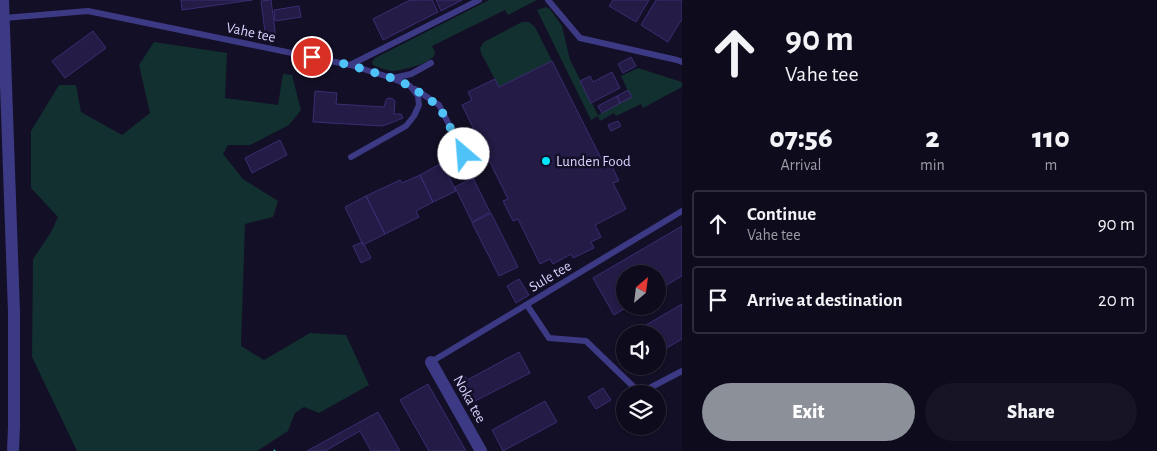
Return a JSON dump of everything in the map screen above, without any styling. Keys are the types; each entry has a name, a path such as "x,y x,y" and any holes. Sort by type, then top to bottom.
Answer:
{"street":[{"path":"3,0 14,312 13,451"},
{"name":"Noka tee","path":"431,362 481,451"}],"lane":[{"path":"350,65 479,0"},
{"path":"548,0 580,38 682,62"},
{"name":"Vahe tee","path":"4,18 88,11 350,65 392,78 410,86 439,106 464,154 476,168"},
{"path":"392,78 411,74 432,63"},
{"path":"351,157 406,126 414,116 419,105 418,96 410,86"},
{"name":"Sule tee","path":"431,362 682,211"},
{"path":"526,305 549,338 586,341 640,393 682,371"}],"green space":[{"path":"489,0 537,0 508,15 505,10 432,46 435,52 433,57 424,63 392,71 373,65 372,62 375,58"},
{"path":"546,7 550,9 562,26 570,60 598,115 631,97 621,76 638,68 682,82 682,87 643,108 641,104 616,116 614,113 600,121 598,116 591,120 537,10"},
{"path":"522,22 529,22 535,27 552,61 499,87 480,48 484,42"},
{"path":"154,42 227,53 225,98 278,105 283,74 292,75 301,110 289,125 250,145 228,145 223,154 243,179 278,201 273,217 245,224 241,346 264,360 310,333 346,335 369,385 319,413 304,407 295,413 288,431 257,451 77,451 32,357 33,259 50,234 58,217 31,188 31,131 59,85 76,85 81,112 122,135 150,113 139,65"}],"building":[{"path":"181,0 252,0 182,10"},
{"path":"271,0 276,38 266,40 261,1"},
{"path":"410,0 432,0 438,12 383,40 373,19"},
{"path":"436,0 462,0 441,11"},
{"path":"613,0 649,0 636,22 609,6"},
{"path":"656,0 682,1 682,19 668,42 641,25"},
{"path":"299,6 301,17 275,21 274,10"},
{"path":"93,31 106,48 65,78 52,61"},
{"path":"631,57 636,66 623,73 618,64"},
{"name":"Lunden Food","path":"552,61 603,162 609,160 619,181 613,183 626,209 595,225 601,237 591,242 594,248 573,258 571,254 553,264 550,259 540,264 518,219 513,221 503,201 508,199 462,105 472,100 468,92 495,79 499,87"},
{"path":"612,72 620,88 591,103 580,81 590,76 593,82"},
{"path":"628,90 632,97 620,103 617,96"},
{"path":"315,91 337,93 336,104 384,107 388,98 393,99 395,101 394,114 401,114 403,118 383,126 313,122"},
{"path":"617,96 620,103 602,113 598,106"},
{"path":"618,121 621,126 611,131 608,125"},
{"path":"280,140 287,155 252,173 245,158"},
{"path":"442,163 456,191 433,202 420,175"},
{"path":"420,175 433,202 416,211 419,217 385,234 366,196 400,180 402,183"},
{"path":"473,178 490,212 472,222 455,187"},
{"path":"366,196 385,234 363,245 345,207"},
{"path":"491,213 518,267 499,276 472,223"},
{"path":"682,226 682,276 666,285 666,265 616,265 616,314 614,315 593,278"},
{"path":"362,242 371,258 361,263 353,246"},
{"path":"519,279 529,295 516,303 507,286"},
{"path":"682,304 682,339 666,348 666,325 646,325"},
{"path":"519,352 530,373 475,401 466,384 461,386 457,379 464,375 467,380"},
{"path":"428,384 466,451 429,451 400,400"},
{"path":"603,388 611,400 596,409 588,397"},
{"path":"545,401 557,422 503,451 492,430"},
{"path":"378,412 400,451 371,451 360,431 325,451 307,451"}],"place":[{"name":"Lunden Food","path":"546,161"}],"route":[{"path":"312,57 350,65 392,78 410,86 439,106 464,154"}]}
